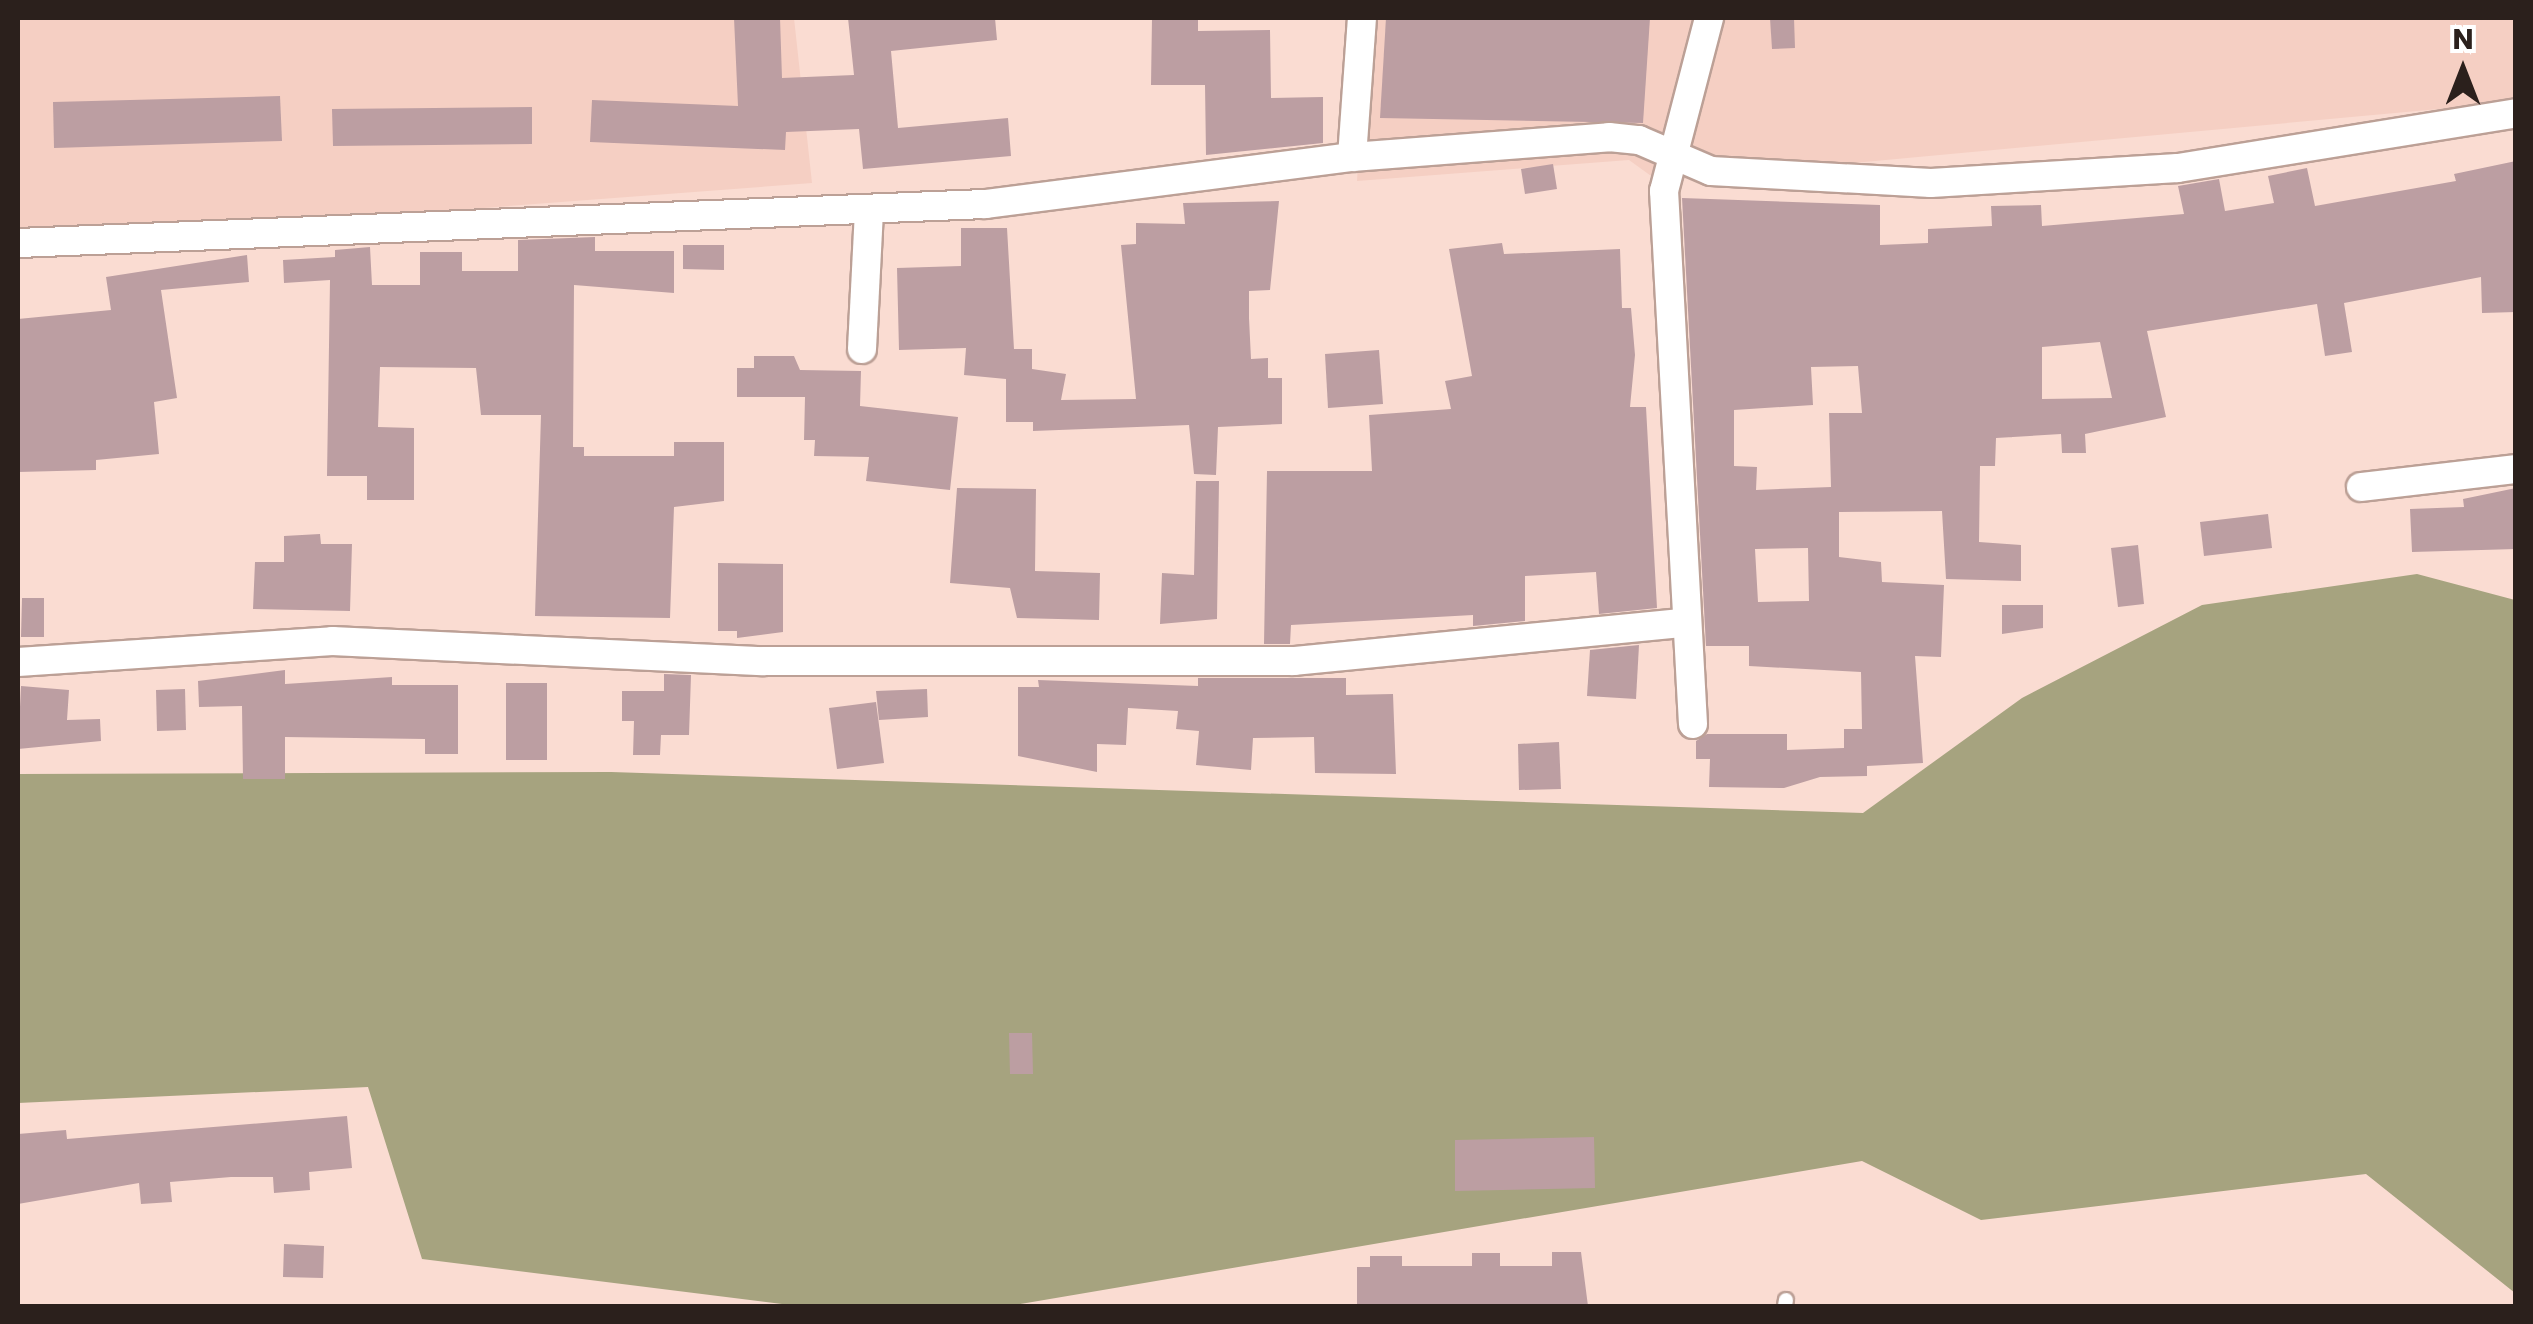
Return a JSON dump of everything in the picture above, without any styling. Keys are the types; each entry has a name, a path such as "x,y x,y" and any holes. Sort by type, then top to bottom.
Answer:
{"street":[{"path":"1352,157 1362,18"},
{"path":"1693,724 1664,216 1674,154 1708,18"},
{"path":"18,243 869,212 1352,157 1609,136 1674,154 1711,171 1931,183 2178,168 2516,113"},
{"path":"862,349 869,212"},
{"path":"2361,487 2516,469"},
{"path":"18,662 332,640 763,661 1294,661 1685,623"}],"shaded area":[{"path":"18,18 794,18 812,183 378,216 18,232"},
{"path":"1367,18 2515,18 2515,102 1658,181 1629,160 1357,181"},
{"path":"2417,574 2515,600 2515,1293 2366,1174 1981,1220 1862,1161 1009,1306 798,1306 422,1259 368,1087 18,1103 18,774 611,772 1863,813 2022,698 2202,605"}],"building":[{"path":"734,18 780,18 782,78 854,75 848,18 995,18 997,40 891,51 898,128 1008,118 1011,156 863,169 859,129 786,132 785,150 590,142 592,100 738,106"},
{"path":"1152,18 1198,18 1198,31 1270,30 1271,98 1323,97 1323,143 1206,155 1205,85 1151,85"},
{"path":"1386,18 1650,18 1643,123 1380,118"},
{"path":"1770,18 1794,18 1795,48 1772,49"},
{"path":"280,96 282,141 54,148 53,102"},
{"path":"532,107 532,144 333,146 332,109"},
{"path":"2516,161 2516,312 2482,313 2481,277 2344,303 2352,352 2325,356 2317,304 2147,331 2166,417 2085,434 2086,453 2062,453 2061,434 1996,438 1995,466 1980,466 1979,542 2021,545 2021,581 1946,579 1942,511 1839,512 1839,557 1881,562 1882,582 1944,585 1941,657 1915,656 1923,763 1867,766 1867,776 1820,777 1784,788 1709,787 1710,759 1696,759 1696,741 1707,734 1787,734 1787,750 1844,748 1844,729 1862,729 1861,672 1749,666 1749,646 1706,646 1682,198 1880,205 1880,245 1928,243 1928,229 1992,226 1991,206 2041,205 2042,226 2184,214 2178,186 2219,179 2225,211 2274,203 2268,176 2307,168 2315,206 2456,181 2454,174","holes":["2100,342 2112,398 2042,399 2042,347","1858,366 1862,413 1829,413 1831,487 1756,490 1757,467 1734,466 1734,410 1813,405 1811,367","1808,548 1809,601 1758,602 1755,549"]},
{"path":"1553,164 1557,189 1525,194 1521,169"},
{"path":"1279,201 1270,290 1249,291 1249,318 1251,359 1268,358 1268,378 1282,378 1282,424 1218,427 1216,475 1194,474 1189,425 1033,431 1033,422 1006,422 1006,379 964,375 966,348 899,350 897,268 961,266 961,228 1007,228 1014,349 1032,349 1032,369 1066,374 1061,400 1136,399 1121,245 1136,244 1136,223 1185,224 1183,203"},
{"path":"595,237 595,251 674,251 674,293 574,285 573,447 584,447 584,456 674,456 674,442 724,442 724,501 674,507 670,618 535,616 541,415 481,415 476,368 380,367 378,427 414,428 414,500 367,500 367,476 327,476 330,280 284,283 283,260 335,257 335,250 370,247 372,285 420,285 420,252 462,252 462,271 518,271 518,240"},
{"path":"1502,243 1504,254 1620,249 1622,308 1631,308 1635,355 1630,407 1646,407 1657,608 1599,614 1596,572 1525,576 1525,621 1473,626 1473,615 1291,625 1290,644 1264,644 1267,471 1372,471 1369,415 1451,409 1445,381 1472,376 1449,249"},
{"path":"683,245 724,245 724,270 683,269"},
{"path":"247,255 249,282 161,290 177,398 154,402 159,454 96,460 96,470 18,472 18,319 111,310 106,277"},
{"path":"1379,350 1383,404 1328,408 1325,354"},
{"path":"754,356 794,356 800,370 861,371 860,406 958,417 950,490 866,481 869,457 814,456 815,440 804,440 805,397 737,397 737,368 754,368"},
{"path":"1196,481 1219,481 1217,619 1160,624 1162,573 1194,575"},
{"path":"957,488 1036,489 1035,571 1100,573 1099,620 1017,618 1010,588 950,583"},
{"path":"2516,488 2516,549 2412,552 2410,509 2464,507 2463,499"},
{"path":"2268,514 2272,548 2204,556 2200,522"},
{"path":"320,534 321,544 352,544 350,611 253,609 255,562 284,562 284,536"},
{"path":"2138,545 2144,604 2118,607 2111,548"},
{"path":"718,563 783,564 783,632 737,638 737,631 718,631"},
{"path":"22,598 44,598 44,637 21,637"},
{"path":"2002,605 2043,605 2043,628 2002,634"},
{"path":"1639,645 1636,699 1587,696 1590,650"},
{"path":"285,670 285,684 392,677 392,685 458,685 458,754 425,754 425,739 285,737 285,779 243,779 242,706 199,707 198,681"},
{"path":"664,674 691,675 689,735 661,735 660,755 633,755 634,721 622,721 622,691 664,691"},
{"path":"1198,678 1346,678 1346,695 1393,694 1396,774 1315,773 1314,737 1253,738 1251,770 1196,765 1199,731 1176,729 1178,711 1128,708 1126,745 1097,744 1097,772 1018,756 1018,687 1039,687 1038,680 1198,686"},
{"path":"506,683 547,683 547,760 506,760"},
{"path":"21,686 69,690 67,720 100,719 101,741 18,749"},
{"path":"185,689 186,730 157,731 156,690"},
{"path":"927,689 928,717 879,720 876,691"},
{"path":"876,702 884,763 837,769 829,708"},
{"path":"1559,742 1561,789 1519,790 1518,744"},
{"path":"1009,1033 1032,1033 1033,1074 1010,1074"},
{"path":"347,1116 352,1168 309,1172 310,1190 274,1193 273,1177 231,1177 170,1182 172,1202 141,1204 139,1183 18,1204 18,1134 66,1130 67,1139"},
{"path":"1594,1137 1595,1188 1455,1191 1455,1140"},
{"path":"284,1244 324,1246 323,1278 283,1277"},
{"path":"1552,1252 1581,1252 1588,1306 1357,1306 1357,1267 1370,1267 1370,1256 1402,1256 1402,1266 1472,1266 1472,1253 1500,1253 1500,1266 1552,1266"}]}
